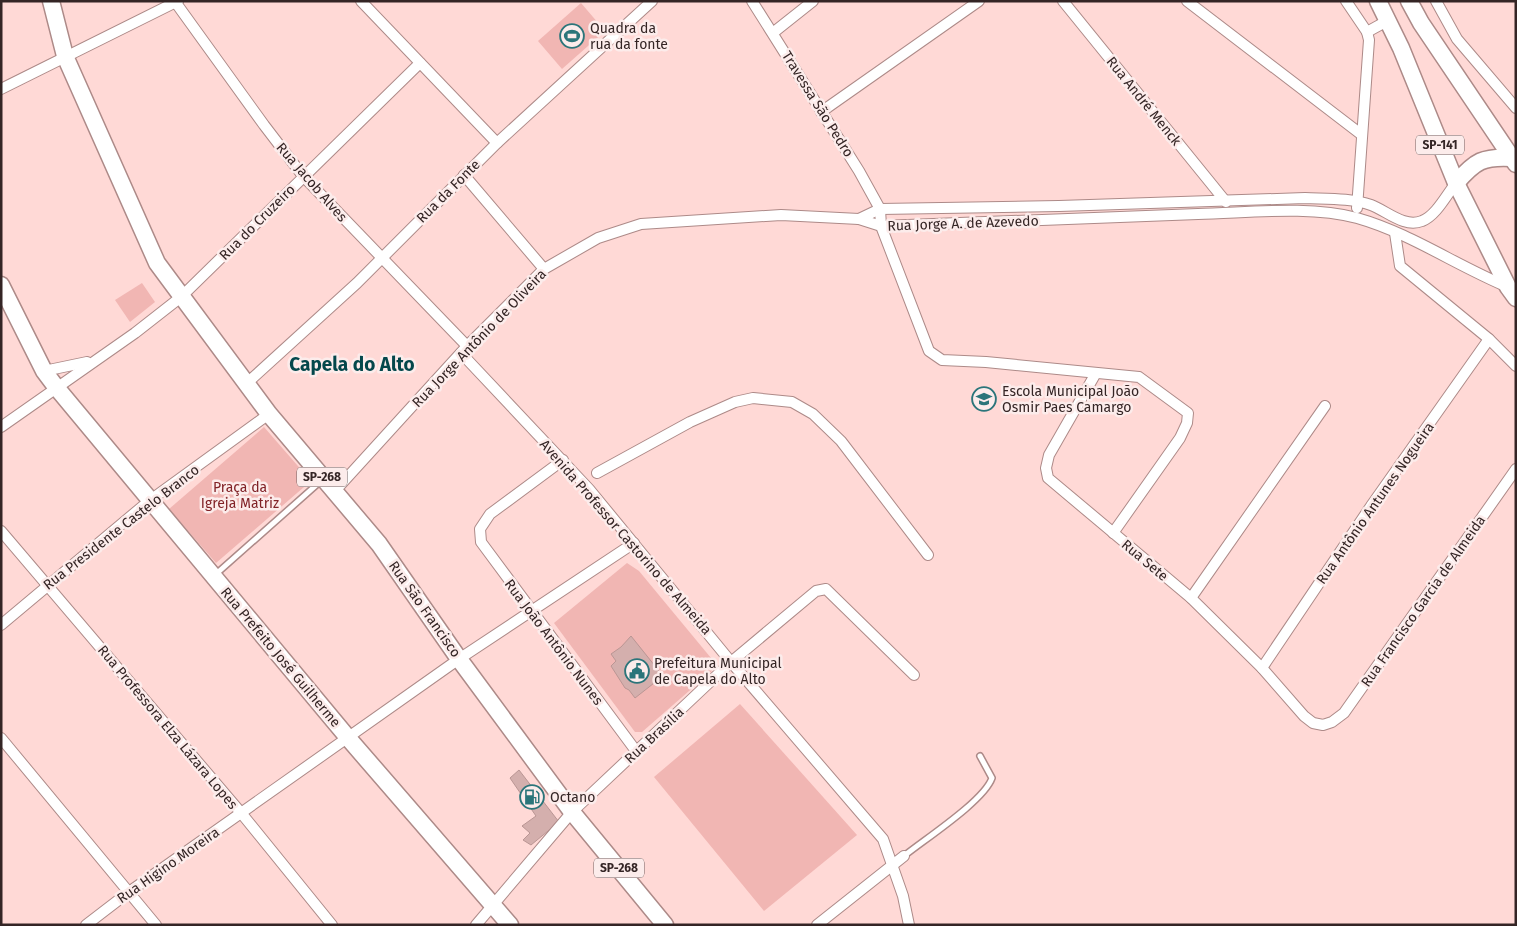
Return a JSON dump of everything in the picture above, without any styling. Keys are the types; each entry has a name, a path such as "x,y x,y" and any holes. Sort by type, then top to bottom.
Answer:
{"main road":[{"name":"SP-268","path":"51,1 65,56 149,247 157,263 181,297"},
{"name":"SP-141","path":"1378,1 1401,48 1456,183 1513,291"},
{"path":"1409,1 1514,161"},
{"path":"1456,183 1478,161 1491,157 1514,161"},
{"name":"Rua Prefeito José Guilherme","path":"1,285 44,371 149,501 214,576 349,739 510,925"},
{"name":"Rua São Francisco","path":"181,297 269,414 379,544 459,659 572,812 665,925"}],"street":[{"path":"360,1 497,142"},
{"name":"Rua da Fonte","path":"246,384 381,258 497,142 652,1"},
{"name":"Travessa São Pedro","path":"752,1 774,32 821,112 859,171 880,209"},
{"path":"774,32 814,1"},
{"path":"821,112 979,1"},
{"name":"Rua André Menck","path":"1064,1 1226,199"},
{"path":"1187,1 1362,136"},
{"path":"1346,1 1367,32 1370,47 1357,218"},
{"path":"1436,1 1457,39 1516,108"},
{"path":"1,89 177,2"},
{"name":"Rua Jacob Alves","path":"177,2 264,125 303,176 381,258 464,350"},
{"path":"1367,32 1387,21"},
{"name":"Rua do Cruzeiro","path":"1,427 56,386 135,333 181,297 420,63"},
{"path":"464,175 544,269"},
{"name":"Rua Jorge A. de Azevedo","path":"859,219 880,209 1059,206 1226,199 1306,198 1358,202 1371,205 1398,219 1411,222 1423,221 1439,205 1456,183"},
{"path":"1226,199 1226,214"},
{"path":"880,209 881,226 929,351 942,360 1139,377 1188,413 1187,423 1180,438 1113,533"},
{"name":"Rua Jorge A. de Azevedo","path":"859,219 881,226 1294,212 1336,214 1357,218 1395,233 1513,291"},
{"name":"Rua Jorge Antônio de Oliveira","path":"334,492 464,350 544,269 598,238 641,224 781,215 859,219"},
{"path":"1395,233 1400,266 1489,339 1516,366"},
{"name":"Rua Antônio Antunes Nogueira","path":"1262,668 1371,506 1489,339"},
{"name":"Avenida Professor Castorino de Almeida","path":"464,350 563,460 634,543 731,662 883,839 894,865 909,925"},
{"path":"44,371 94,360"},
{"name":"Rua Sete","path":"1096,373 1049,455 1046,468 1048,478 1057,488 1191,598 1262,668 1304,716 1313,723 1323,725"},
{"path":"597,473 690,422 735,402 753,398 792,402 814,414 841,441 928,555"},
{"path":"1191,598 1325,406"},
{"name":"Rua Presidente Castelo Branco","path":"1,625 149,501 269,414"},
{"name":"Rua João Antônio Nunes","path":"563,460 490,514 480,529 481,542 531,612 636,751"},
{"name":"Rua Francisco Garcia de Almeida","path":"1323,725 1332,722 1344,713 1516,468"},
{"name":"Rua Professora Elza Lázara Lopes","path":"1,530 46,586 78,620 242,814 332,925"},
{"path":"531,612 634,543"},
{"name":"Rua Brasília","path":"476,925 572,812 731,662 816,591 826,589 914,675"},
{"name":"Rua Higino Moreira","path":"86,925 129,892 349,739 459,659 531,612"},
{"path":"1,738 156,925"},
{"path":"817,925 904,856"}],"lane":[{"path":"214,576 324,478"},
{"path":"904,856 967,807 989,785 992,778 980,756"}],"green space":[{"name":"Quadra da rua da fonte","path":"581,3 605,31 562,69 538,41"},
{"path":"142,283 155,302 130,322 115,300"},
{"name":"Praça da Igreja Matriz","path":"264,427 311,481 216,563 169,509"},
{"path":"627,563 639,571 711,658 712,671 642,732 635,732 554,623"},
{"path":"740,704 857,835 764,911 654,777"}],"building":[{"name":"Prefeitura Municipal de Capela do Alto","path":"631,636 663,676 635,698 625,688 611,666 616,661 611,654"},
{"name":"Octano","path":"519,770 559,822 531,845 523,840 530,833 522,826 536,816 510,778"}],"place":[{"name":"Quadra da rua da fonte","path":"572,36"},
{"name":"Escola Municipal João Osmir Paes Camargo","path":"984,399"},
{"name":"Prefeitura Municipal de Capela do Alto","path":"637,671"},
{"name":"Octano","path":"532,797"}],"district":[{"name":"Capela do Alto","path":"352,364"}]}
